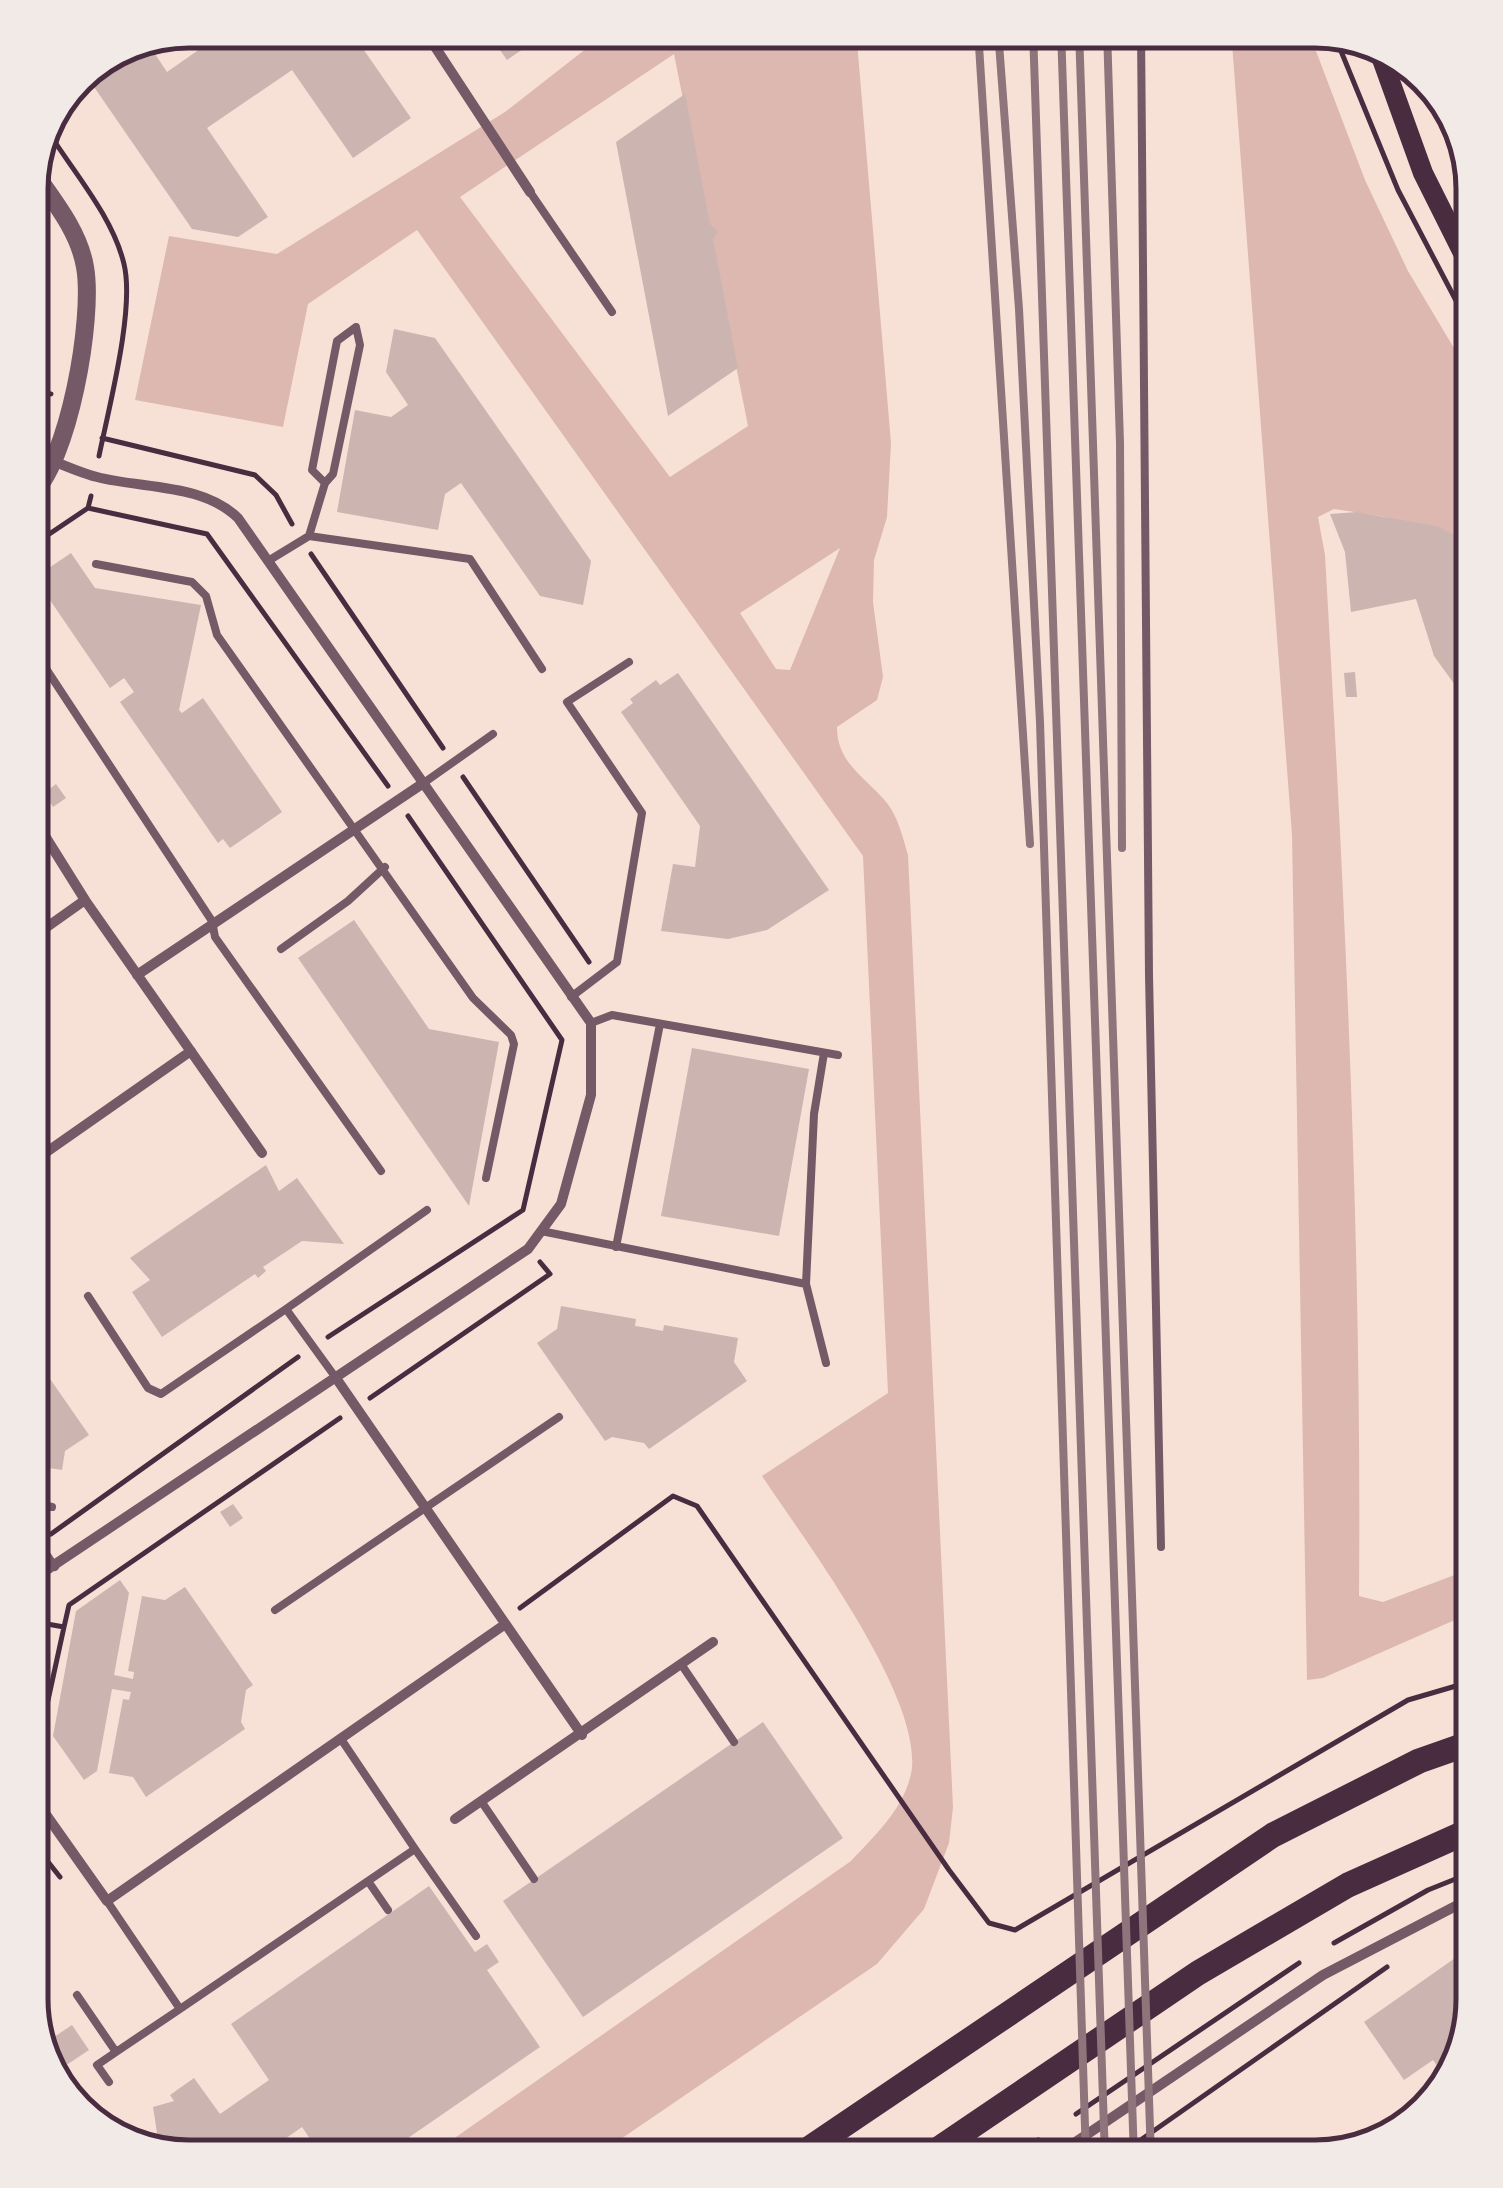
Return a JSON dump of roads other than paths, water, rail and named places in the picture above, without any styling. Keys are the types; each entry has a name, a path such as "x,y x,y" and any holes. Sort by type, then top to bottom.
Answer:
{"highway":[{"path":"822,2140 1273,1834 1419,1760 1456,1748"},
{"path":"952,2140 1198,1973 1348,1885 1456,1837"}],"main road":[{"path":"1385,66 1423,173 1456,239"}],"street":[{"path":"437,48 530,192"},
{"path":"48,193 70,225 85,265 87,312 56,462 48,472"},
{"path":"48,459 95,476 204,496 224,505 425,782 590,1023 591,1095 561,1204 528,1249 48,1571"},
{"path":"137,975 212,921 425,782"},
{"path":"48,841 262,1153"},
{"path":"48,926 85,900"},
{"path":"48,1151 190,1051"},
{"path":"336,1378 582,1735"},
{"path":"48,1818 106,1901 504,1625"},
{"path":"455,1819 713,1642"},
{"path":"1079,2140 1323,1975 1456,1905"}],"lane":[{"path":"1141,48 1149,975 1161,1547"},
{"path":"530,192 612,312"},
{"path":"268,562 306,538 325,483 333,474 360,345 356,327 337,341 312,470 325,483"},
{"path":"306,538 470,559 542,669"},
{"path":"96,564 192,582 212,606 216,635 325,792 385,867 473,998 512,1035 514,1044 486,1178"},
{"path":"571,996 617,962 642,813 567,702 629,662"},
{"path":"48,672 212,921 223,948 381,1171"},
{"path":"425,782 493,734"},
{"path":"281,948 348,901 385,867"},
{"path":"590,1023 612,1015 838,1055"},
{"path":"616,1247 660,1024"},
{"path":"824,1053 814,1114 806,1284 826,1363"},
{"path":"88,1296 148,1388 161,1394 427,1210"},
{"path":"542,1231 806,1284"},
{"path":"286,1308 336,1378"},
{"path":"275,1610 559,1417"},
{"path":"48,1505 52,1506"},
{"path":"48,1557 55,1567"},
{"path":"681,1664 734,1742"},
{"path":"340,1739 476,1936"},
{"path":"481,1801 534,1879"},
{"path":"109,2082 97,2065 415,1849"},
{"path":"368,1881 388,1910"},
{"path":"106,1901 180,2009"},
{"path":"77,1995 116,2052"}],"railway":[{"path":"979,48 1030,844"},
{"path":"999,48 1019,309 1040,722 1085,2140"},
{"path":"1034,48 1104,2140"},
{"path":"1062,48 1133,2140"},
{"path":"1080,48 1150,2140"},
{"path":"1108,48 1120,443 1122,848"}]}
